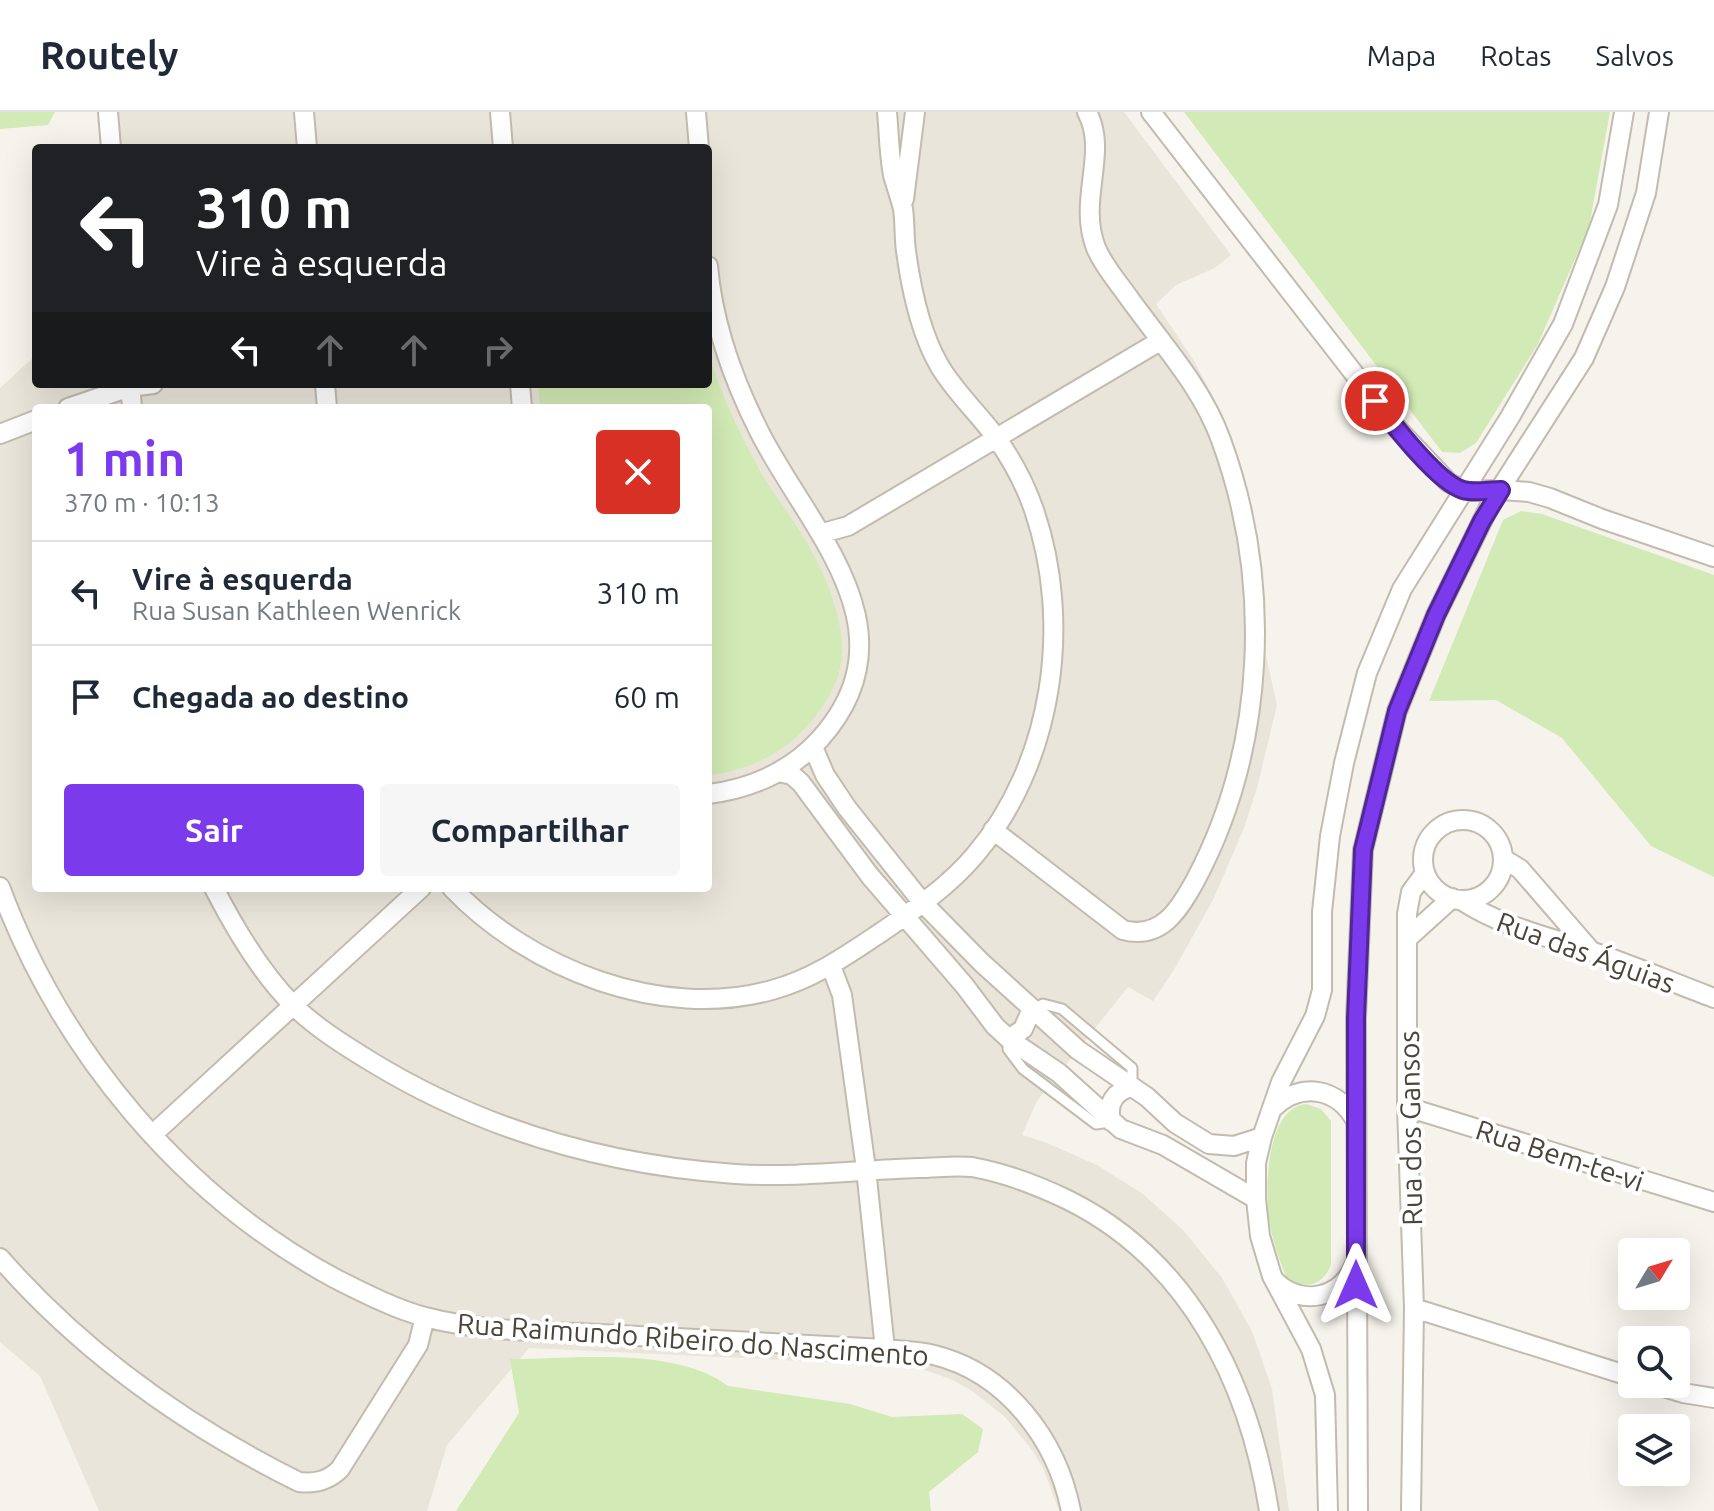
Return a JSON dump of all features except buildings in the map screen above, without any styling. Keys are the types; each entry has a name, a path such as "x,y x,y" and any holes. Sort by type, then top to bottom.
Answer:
{"street":[{"path":"108,112 111,144"},
{"path":"304,112 307,144"},
{"path":"500,112 503,144"},
{"path":"696,112 699,144"},
{"path":"887,112 893,174 903,210"},
{"path":"456,892 481,915 526,946 575,971 633,989 693,998 735,997 790,984 831,966 905,918 946,885 975,855 993,830 1022,776 1043,718 1054,629 1049,569 1024,483 996,438 948,380 936,360 916,300 906,252 903,210 915,112"},
{"path":"993,830 1123,930 1143,933 1160,927 1172,916 1209,855 1225,816 1248,735 1254,627 1248,550 1232,475 1220,438 1184,371 1110,273 1096,247 1089,215 1089,198 1096,140 1087,112"},
{"path":"1151,112 1394,425 1448,482 1464,491 1529,492 1714,557"},
{"path":"1328,1511 1325,1395 1311,1349 1272,1276 1260,1236 1256,1163 1281,1082 1315,1016 1322,990 1322,912 1330,836 1344,763 1367,673 1402,589 1563,324 1608,205 1624,112"},
{"path":"1358,1511 1356,1018 1363,850 1397,711 1436,615 1482,521 1584,358 1615,287 1646,193 1659,112"},
{"path":"712,320 760,432 823,533 843,577 852,602 861,654 849,695 839,714 813,747 779,772 742,788 712,793"},
{"path":"823,533 848,526 1160,341"},
{"path":"79,404 122,388"},
{"path":"0,434 32,422"},
{"path":"813,747 825,775 847,808 922,902 1078,1050 1132,1087 1175,1123 1209,1144 1234,1146 1262,1137"},
{"path":"779,772 792,775 801,783 905,918 1009,1039 1059,1073 1111,1121 1134,1135 1176,1152 1256,1199"},
{"path":"1450,821 1475,821 1486,826 1495,835 1504,859 1496,884 1475,899 1457,899 1440,893 1425,873 1423,861 1430,837 1450,821"},
{"path":"1504,859 1520,869 1591,951"},
{"name":"Rua dos Gansos","path":"1411,1511 1414,1308 1407,1107 1407,914 1411,892 1425,873"},
{"name":"Rua Raimundo Ribeiro do Nascimento","path":"0,887 20,934 59,1008 102,1074 152,1135 226,1206 281,1246 350,1286 425,1317 490,1328 885,1349 933,1355 955,1362 975,1372 1012,1399 1027,1415 1052,1452 1061,1472 1071,1511"},
{"path":"216,892 244,941 293,1005 354,1051 423,1091 497,1124 575,1149 657,1166 740,1174 969,1167 1024,1181 1076,1204 1136,1245 1184,1295 1215,1341 1228,1365 1250,1425 1269,1511"},
{"path":"152,1135 417,892"},
{"path":"1409,937 1457,899"},
{"name":"Rua das Águias","path":"1457,899 1482,914 1517,928 1591,951 1714,998"},
{"path":"831,966 842,995 866,1169 885,1349"},
{"path":"1009,1039 1023,1029 1032,1009"},
{"path":"1111,1121 1109,1108 1115,1096 1132,1087"},
{"path":"1273,1108 1290,1095 1310,1090 1322,1091 1343,1102 1356,1121"},
{"name":"Rua Bem-te-vi","path":"1407,1107 1714,1202"},
{"path":"1272,1276 1295,1294 1305,1297 1325,1295 1343,1284 1356,1256"},
{"path":"0,1258 76,1335 145,1391 220,1440 299,1482 327,1479 340,1469 418,1345 425,1317"},
{"path":"1414,1308 1618,1373"},
{"path":"1690,1394 1714,1398"}],"shaded area":[{"path":"100,112 1124,112 1231,255 1215,268 1176,285 1156,304 1210,391 1246,487 1260,552 1264,647 1277,705 1244,828 1213,900 1175,968 1153,1001 1128,987 1037,1101 1022,1135 1097,1165 1143,1194 1183,1230 1222,1278 1252,1331 1272,1389 1289,1511 1059,1511 1043,1468 1005,1417 953,1380 913,1366 529,1348 447,1445 427,1511 99,1511 40,1376 0,1342 0,388 32,359 32,388 712,388 712,144 100,144"}],"green space":[{"path":"0,112 55,112 48,125 0,129"},
{"path":"1184,112 1610,112 1589,227 1538,344 1476,443 1460,453 1442,452"},
{"path":"712,365 752,457 802,534 820,568 832,596 842,639 841,662 832,691 815,717 788,744 750,765 712,774 712,404 540,404 538,388 712,388"},
{"path":"1521,511 1542,514 1714,575 1714,877 1651,846 1562,738 1496,700 1429,701 1503,520"},
{"path":"1306,1104 1321,1109 1331,1121 1331,1264 1319,1281 1300,1285 1287,1279 1279,1257 1269,1219 1267,1189 1276,1134 1283,1119 1293,1109"},
{"path":"594,1357 653,1360 706,1373 728,1386 850,1404 892,1417 962,1414 983,1429 978,1452 929,1492 931,1511 456,1511 519,1413 510,1359"}],"route":[{"path":"1356,1285 1356,1018 1363,850 1397,711 1436,615 1491,503 1501,490 1464,491 1448,482 1375,401"}]}
